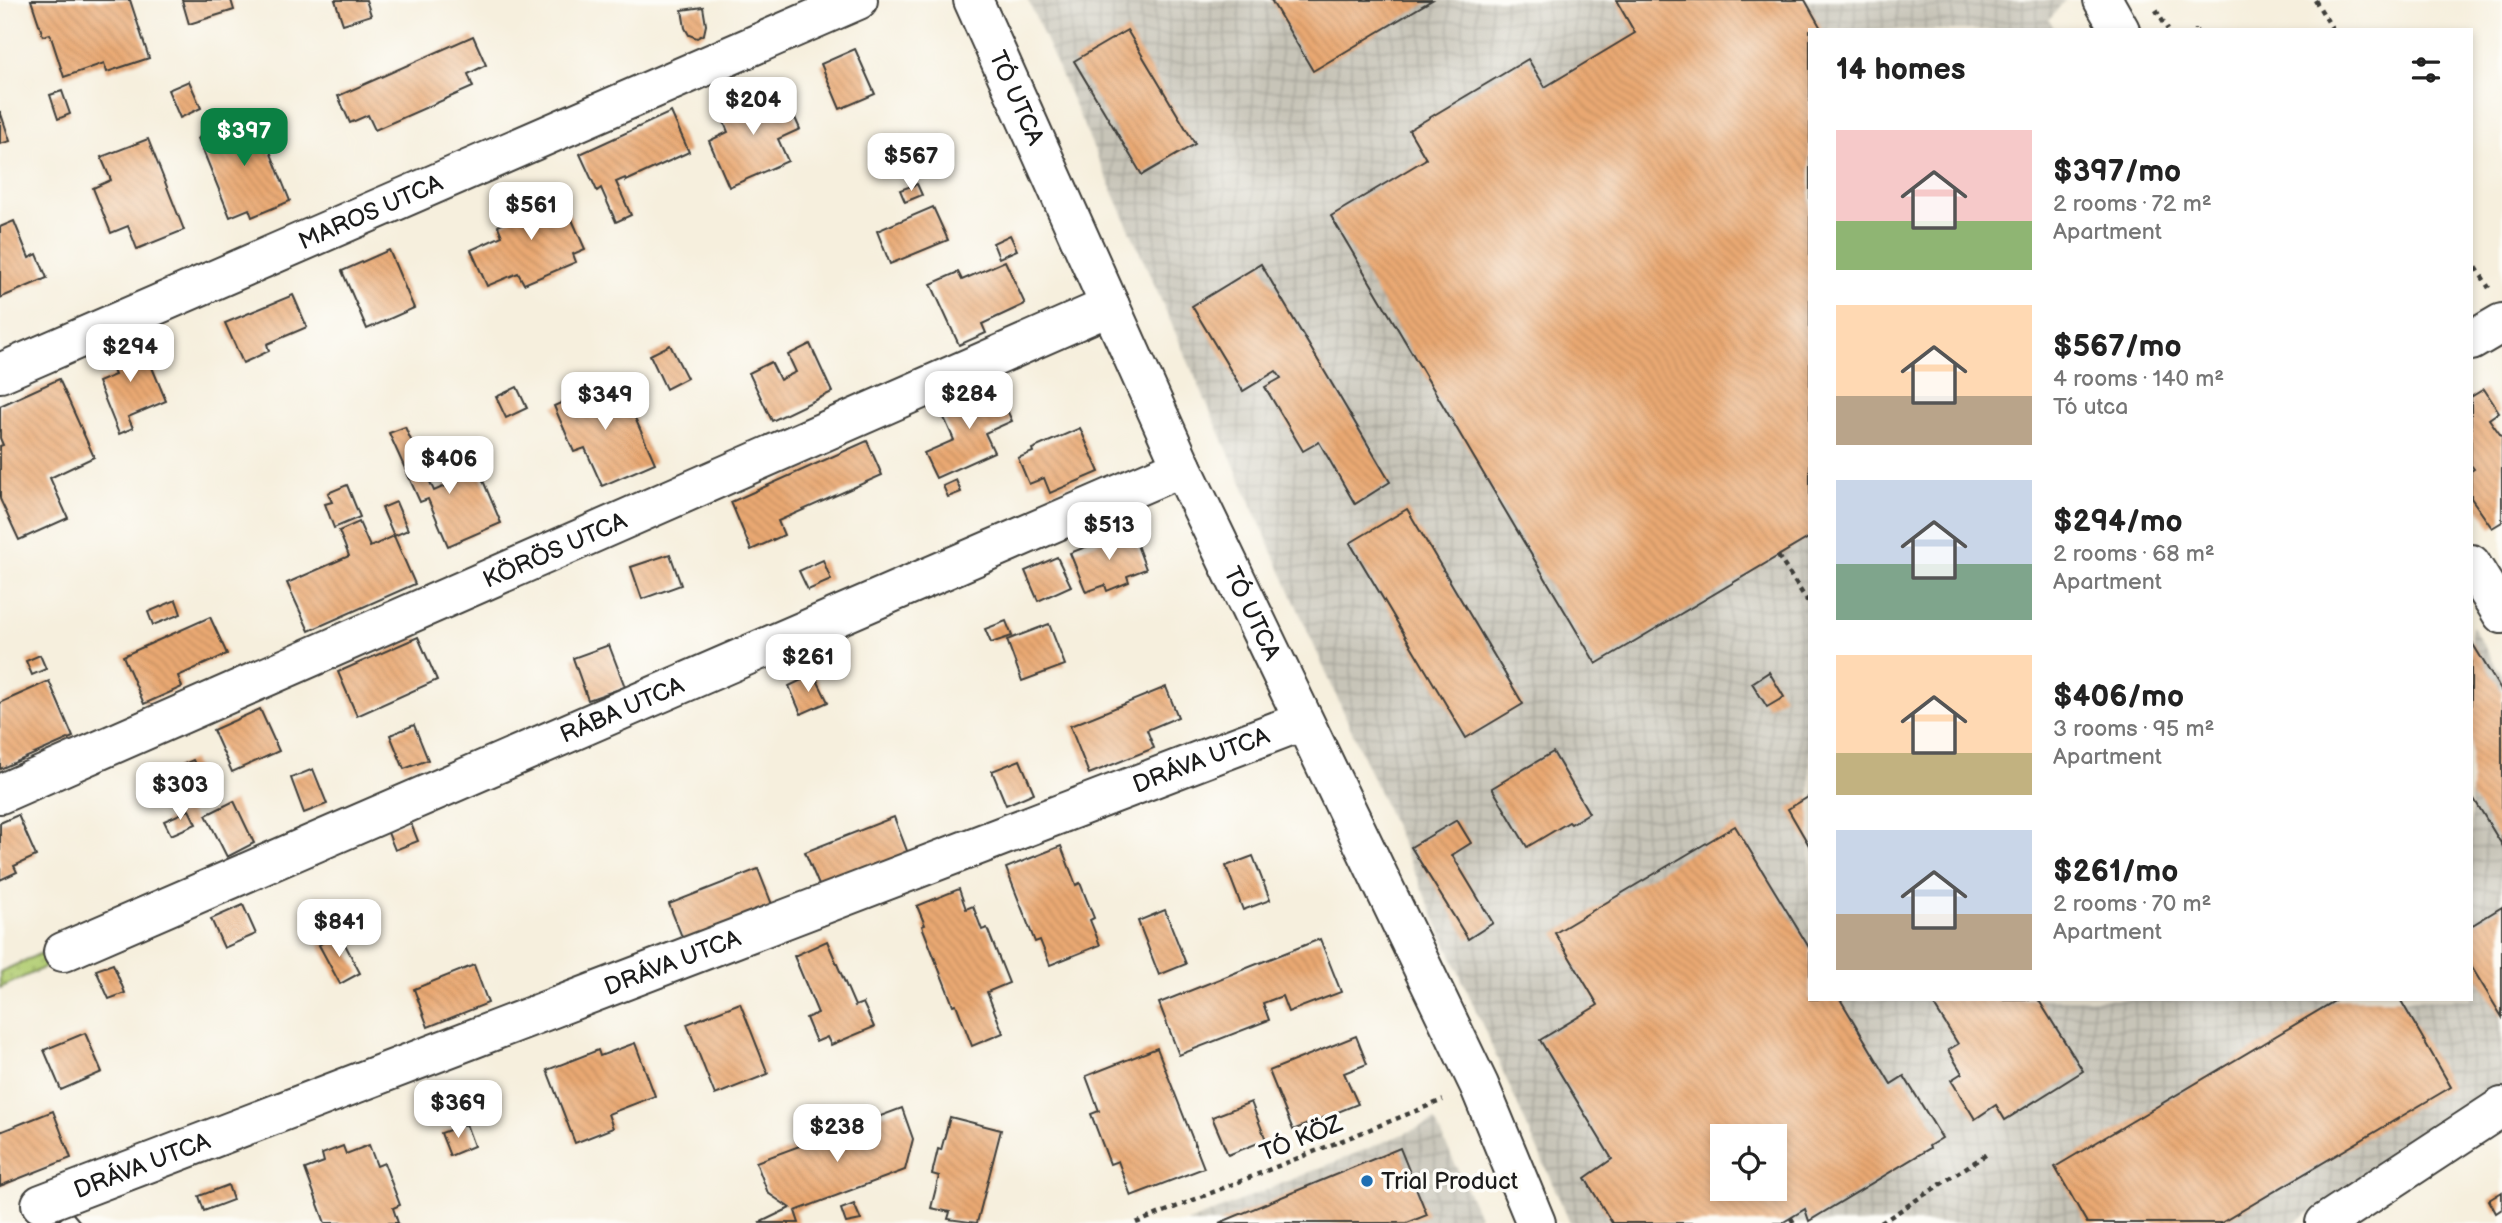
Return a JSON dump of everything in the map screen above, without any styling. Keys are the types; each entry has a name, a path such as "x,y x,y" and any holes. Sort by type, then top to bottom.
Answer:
{"street":[{"name":"MAROS UTCA","path":"0,373 859,0"},
{"name":"TÓ UTCA","path":"973,0 1182,467 1479,1085 1536,1223"},
{"path":"2103,0 2119,28"},
{"name":"KÖRÖS UTCA","path":"0,794 1110,306"},
{"path":"2473,340 2502,323"},
{"name":"RÁBA UTCA","path":"62,952 1182,467"},
{"path":"2473,567 2502,614"},
{"name":"DRÁVA UTCA","path":"41,1204 1303,721"},
{"path":"2325,1223 2502,1107"}],"path":[{"path":"2150,0 2167,28"},
{"path":"2315,0 2332,28"},
{"path":"1778,556 1808,602"},
{"name":"TÓ KÖZ","path":"1136,1223 1479,1085"},
{"path":"1881,1223 1987,1154"}],"shaded area":[{"path":"1028,0 2065,0 2049,20 2054,28 1808,28 1808,1001 2473,1001 2473,628 2502,675 2502,1087 2294,1223 1570,1223"},
{"path":"1435,1121 1479,1216 1463,1223 1186,1223"}],"green space":[{"path":"57,946 61,960 0,988 0,972"}],"building":[{"path":"31,0 130,0 149,58 107,72 104,63 64,77 50,34 43,36"},
{"path":"182,0 231,0 234,10 189,24"},
{"path":"335,0 366,0 371,15 343,24"},
{"path":"1271,0 1432,0 1313,71"},
{"path":"1616,0 1805,0 1821,28 1808,28 1808,538 1596,664 1331,216 1426,159 1409,130 1528,59 1545,87 1635,33"},
{"path":"703,7 706,25 704,34 697,38 689,35 685,28 682,10"},
{"path":"1127,30 1195,144 1142,175 1074,61"},
{"path":"473,36 486,65 468,74 473,87 375,130 368,115 350,123 338,96"},
{"path":"855,49 875,94 840,109 821,64"},
{"path":"189,81 201,108 180,118 168,90"},
{"path":"62,91 70,114 58,119 50,95"},
{"path":"783,91 800,129 778,139 788,161 729,187 709,141 728,132 719,110 757,94 760,101"},
{"path":"0,111 10,141 0,144"},
{"path":"671,112 689,152 626,181 625,178 616,182 631,215 616,222 601,188 597,191 580,154"},
{"path":"255,114 290,201 252,217 249,209 230,217 198,138"},
{"path":"148,139 184,230 137,249 128,226 111,233 93,188 111,180 101,157"},
{"path":"917,184 922,195 905,202 900,190"},
{"path":"559,190 585,249 573,254 576,262 524,284 518,273 487,286 471,250 502,236 498,226 511,220 508,212"},
{"path":"933,207 948,240 890,264 877,231"},
{"path":"14,221 29,258 37,254 47,278 0,298 0,227"},
{"path":"1010,235 1017,250 999,258 993,243"},
{"path":"389,250 414,308 367,329 342,271"},
{"path":"1005,261 1025,304 982,324 986,333 959,345 931,284 958,272 962,280"},
{"path":"1261,264 1390,482 1355,504 1319,442 1303,451 1265,387 1281,378 1276,371 1243,391 1192,306"},
{"path":"293,295 307,327 267,344 269,351 243,363 225,323"},
{"path":"139,336 166,401 128,417 133,428 119,434 98,382 115,375 105,351"},
{"path":"810,344 832,392 772,421 749,373 771,362 780,380 796,372 788,355"},
{"path":"670,345 687,378 666,389 650,355"},
{"path":"59,379 94,457 50,478 68,518 19,540 0,499 0,446 3,445 0,438 0,406"},
{"path":"620,384 655,463 602,486 585,448 574,452 554,406 572,398 570,393 586,385 591,397"},
{"path":"996,386 1012,421 985,433 994,452 936,478 924,453 954,440 941,411"},
{"path":"517,387 527,408 506,418 496,397"},
{"path":"2484,389 2499,412 2489,419 2502,437 2502,522 2492,528 2473,501 2473,396"},
{"path":"405,427 434,491 479,471 501,523 448,546 428,499 420,502 389,433"},
{"path":"1080,428 1099,472 1050,493 1044,478 1029,484 1018,458"},
{"path":"867,441 882,475 778,521 784,535 751,550 731,502"},
{"path":"956,480 961,492 948,497 943,486"},
{"path":"347,485 360,517 334,528 325,504 332,502 328,493"},
{"path":"396,502 408,530 394,536 382,508"},
{"path":"1407,509 1523,704 1466,738 1350,543"},
{"path":"359,522 370,547 394,536 415,584 309,631 287,583 349,556 339,531"},
{"path":"1131,529 1146,569 1127,576 1129,582 1107,591 1105,585 1086,592 1070,553"},
{"path":"670,554 681,585 642,599 631,567"},
{"path":"1057,557 1071,586 1038,601 1025,571"},
{"path":"823,560 831,580 808,590 799,571"},
{"path":"176,600 181,614 153,625 148,612"},
{"path":"210,617 227,654 178,676 182,687 144,704 123,656"},
{"path":"1006,621 1012,636 991,643 985,629"},
{"path":"1049,624 1065,665 1022,681 1007,640"},
{"path":"418,637 437,680 357,716 338,672"},
{"path":"2473,644 2502,692 2502,845 2473,797"},
{"path":"609,645 625,687 588,700 573,658"},
{"path":"40,655 46,669 32,675 26,661"},
{"path":"1769,672 1784,697 1767,707 1752,683"},
{"path":"814,674 828,702 801,714 789,686"},
{"path":"49,681 73,737 0,769 0,703"},
{"path":"1166,687 1178,717 1147,730 1154,748 1089,774 1070,726"},
{"path":"260,709 279,751 232,772 213,730"},
{"path":"414,725 428,760 404,769 390,735"},
{"path":"1553,752 1589,813 1527,847 1492,788"},
{"path":"193,760 208,794 191,802 175,768"},
{"path":"1020,760 1034,793 1006,805 992,771"},
{"path":"313,769 327,804 304,813 291,778"},
{"path":"1808,797 1808,844 1788,809"},
{"path":"234,801 254,843 227,857 206,815"},
{"path":"189,810 196,824 171,835 164,821"},
{"path":"18,815 36,856 14,866 17,872 0,880 0,823"},
{"path":"894,817 909,856 821,890 805,852"},
{"path":"1457,820 1471,843 1452,855 1493,923 1468,939 1411,847"},
{"path":"410,821 418,841 395,850 387,830"},
{"path":"1735,826 1808,946 1808,1001 1841,1001 1891,1084 1904,1076 1942,1138 1929,1146 1930,1148 1809,1221 1805,1209 1782,1223 1612,1223 1585,1178 1612,1159 1540,1040 1598,1005 1555,933"},
{"path":"1061,846 1076,885 1080,883 1094,918 1090,920 1100,945 1050,965 1040,940 1035,942 1006,868"},
{"path":"1253,856 1270,900 1243,910 1226,866"},
{"path":"758,869 773,907 684,942 669,904"},
{"path":"959,889 966,909 973,906 982,930 987,928 1009,983 987,992 1003,1033 972,1046 956,1004 953,1005 922,926 925,925 917,906"},
{"path":"243,905 256,934 224,948 211,919"},
{"path":"2502,907 2502,1017 2473,969 2473,925"},
{"path":"1165,910 1186,964 1159,975 1138,921"},
{"path":"339,933 360,973 340,984 319,945"},
{"path":"1320,939 1341,992 1288,1012 1282,996 1263,1003 1269,1020 1179,1055 1159,1003"},
{"path":"827,941 855,1006 863,1003 874,1027 831,1045 827,1037 816,1042 806,1018 818,1013 794,956"},
{"path":"113,964 125,993 109,999 96,970"},
{"path":"474,965 488,1003 428,1027 414,989"},
{"path":"1931,1001 2039,1001 2083,1071 2005,1120 1996,1105 1975,1119 1951,1080 1962,1073 1948,1050 1958,1044"},
{"path":"2335,1001 2401,1001 2451,1087 2221,1223 2087,1223 2055,1167"},
{"path":"740,1003 768,1074 715,1095 687,1024"},
{"path":"85,1033 102,1072 61,1090 44,1050"},
{"path":"1356,1036 1367,1064 1344,1073 1358,1104 1293,1130 1269,1071"},
{"path":"635,1043 655,1096 608,1114 613,1128 575,1143 547,1070 598,1050 600,1056"},
{"path":"1157,1048 1204,1168 1131,1196 1118,1161 1110,1164 1091,1114 1099,1111 1086,1076"},
{"path":"1251,1102 1266,1140 1228,1155 1212,1117"},
{"path":"902,1108 913,1139 905,1170 795,1211 799,1223 759,1223 790,1208 768,1193 756,1162"},
{"path":"53,1111 71,1158 0,1186 0,1132"},
{"path":"950,1117 1001,1130 977,1223 948,1219 950,1212 931,1208 939,1176 932,1174"},
{"path":"466,1124 474,1146 450,1156 441,1133"},
{"path":"369,1145 377,1166 384,1163 400,1205 393,1208 398,1223 325,1223 305,1169 324,1162 322,1154 343,1146 346,1154"},
{"name":"Trial Product","path":"1400,1148 1427,1215 1407,1223 1219,1223"},
{"path":"228,1185 233,1200 204,1211 199,1196"},
{"path":"2502,1192 2502,1209 2496,1213 2489,1200"},
{"path":"854,1204 861,1220 846,1223 841,1209"},
{"path":"70,1210 81,1223 56,1223"}],"place":[{"name":"Trial Product","path":"1367,1181"}]}
